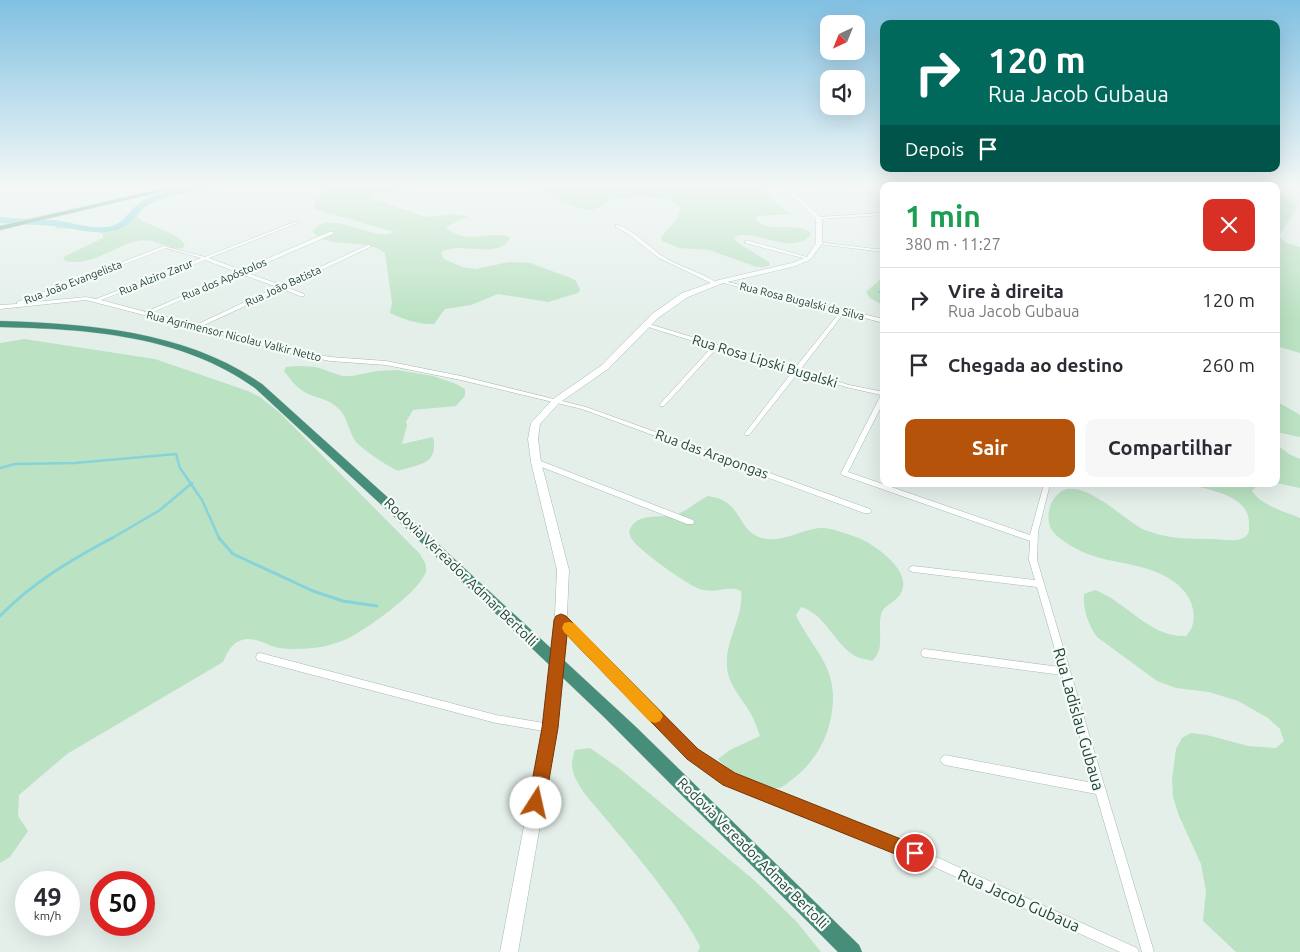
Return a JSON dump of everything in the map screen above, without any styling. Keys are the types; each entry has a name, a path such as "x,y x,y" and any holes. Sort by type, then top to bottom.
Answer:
{"highway":[{"name":"Rodovia Vereador Admar Bertolli","path":"0,322 44,325 146,338 198,353 238,372 263,388 299,423 402,515 474,586 631,733 852,952"},
{"path":"0,329 44,325"}],"main road":[{"path":"510,952 550,725 561,620 563,570 536,462 533,439 536,423 556,401 605,367 665,308 685,295 718,282 794,265 809,258 819,243 819,230"}],"street":[{"name":"Rua Alziro Zarur","path":"98,300 276,230"},
{"name":"Rua Rosa Bugalski da Silva","path":"627,230 661,257 718,282 880,320"},
{"name":"Rua dos Apóstolos","path":"145,314 331,233"},
{"path":"747,242 809,258"},
{"path":"819,243 880,251"},
{"name":"Rua João Batista","path":"196,328 370,246"},
{"name":"Rua João Evangelista","path":"9,307 166,247 204,258"},
{"path":"204,258 302,296"},
{"name":"Rua Agrimensor Nicolau Valkir Netto","path":"0,307 72,299 98,300 196,328 291,352 330,359 406,366 556,401"},
{"path":"747,434 842,311"},
{"name":"Rua Rosa Lipski Bugalski","path":"647,325 880,394"},
{"path":"662,405 716,346"},
{"name":"Rua das Arapongas","path":"556,401 584,408 867,511"},
{"path":"880,403 844,473 880,486"},
{"path":"536,462 690,522"},
{"path":"884,487 1033,539"},
{"name":"Rua Ladislau Gubaua","path":"1046,487 1033,539 1033,560 1064,671 1148,952"},
{"path":"914,570 1040,584"},
{"name":"Rua Jacob Gubaua","path":"561,620 692,754 729,780 897,844 1133,952"},
{"path":"926,653 1064,671"},
{"path":"260,657 496,720 550,725"},
{"path":"945,760 1099,788"}],"green space":[{"path":"95,230 165,230 178,237 185,245 183,248 172,248 144,240 128,244 93,259 75,262 65,261 63,257 103,238 103,234"},
{"path":"314,230 367,230 387,234 394,232 389,230 451,230 462,236 471,237 504,235 510,238 505,245 497,248 457,248 441,253 444,259 462,267 476,269 509,262 530,263 571,278 576,281 580,290 578,293 548,302 498,294 471,305 445,309 434,324 417,323 390,313 392,303 385,253 367,245 329,241 320,238 312,232"},
{"path":"667,230 806,230 811,235 803,241 793,243 783,243 743,235 734,237 738,243 769,262 770,265 757,267 709,250 679,248 662,241 661,238"},
{"path":"1280,237 1286,243 1300,247 1300,353 1280,347"},
{"path":"880,280 880,304 870,298 866,292"},
{"path":"24,339 155,359 248,391 260,397 280,413 420,554 426,571 415,588 393,608 349,638 322,647 298,649 275,647 250,639 238,641 230,649 223,662 67,754 19,795 18,816 28,831 10,857 0,863 0,343"},
{"path":"286,367 316,367 342,376 397,370 433,376 465,389 465,396 456,406 413,410 406,422 407,426 402,444 433,437 433,453 426,462 398,471 376,458 356,442 344,416 338,408 303,391 284,371"},
{"path":"1280,403 1300,415 1300,437 1280,433"},
{"path":"1280,447 1300,459 1300,488 1280,484"},
{"path":"1199,487 1255,487 1252,491 1261,501 1300,518 1300,952 1236,952 1203,921 1206,891 1201,864 1179,816 1173,797 1172,779 1176,749 1182,738 1191,733 1207,735 1248,746 1276,748 1284,741 1280,729 1268,718 1238,701 1209,692 1176,688 1157,681 1097,637 1087,617 1084,606 1084,594 1095,590 1161,631 1173,635 1186,636 1193,624 1194,616 1189,597 1182,588 1161,574 1149,569 1089,555 1077,549 1057,536 1049,523 1048,515 1050,508 1057,495 1066,489 1077,489 1090,494 1137,526 1153,533 1178,538 1242,539 1249,531 1247,514 1235,500"},
{"path":"708,496 727,503 746,528 759,537 766,539 781,538 819,528 834,530 859,538 874,546 890,560 902,576 903,585 901,593 882,612 879,651 872,661 859,658 849,652 824,623 810,611 801,607 796,615 824,662 832,683 833,706 828,729 818,751 803,770 782,787 766,787 757,784 739,775 718,759 730,750 760,736 748,708 732,685 727,666 729,647 740,610 741,591 732,589 708,591 697,588 653,559 635,543 629,531 638,520 678,514"},
{"path":"590,748 620,769 754,880 796,921 821,952 698,952 700,946 675,905 577,782 572,767 575,750"}],"waterway":[{"path":"0,468 15,464 75,463 176,454 180,468 191,484"},
{"path":"109,540 160,510 191,484"},
{"path":"191,484 202,500 219,538"},
{"path":"0,616 39,582 112,538"},
{"path":"219,538 233,554 313,591 343,601 377,606"}],"slow traffic":[{"path":"569,628 655,716"}],"route":[{"path":"536,803 550,728 561,620 692,754 729,780 897,844 915,853"}]}
